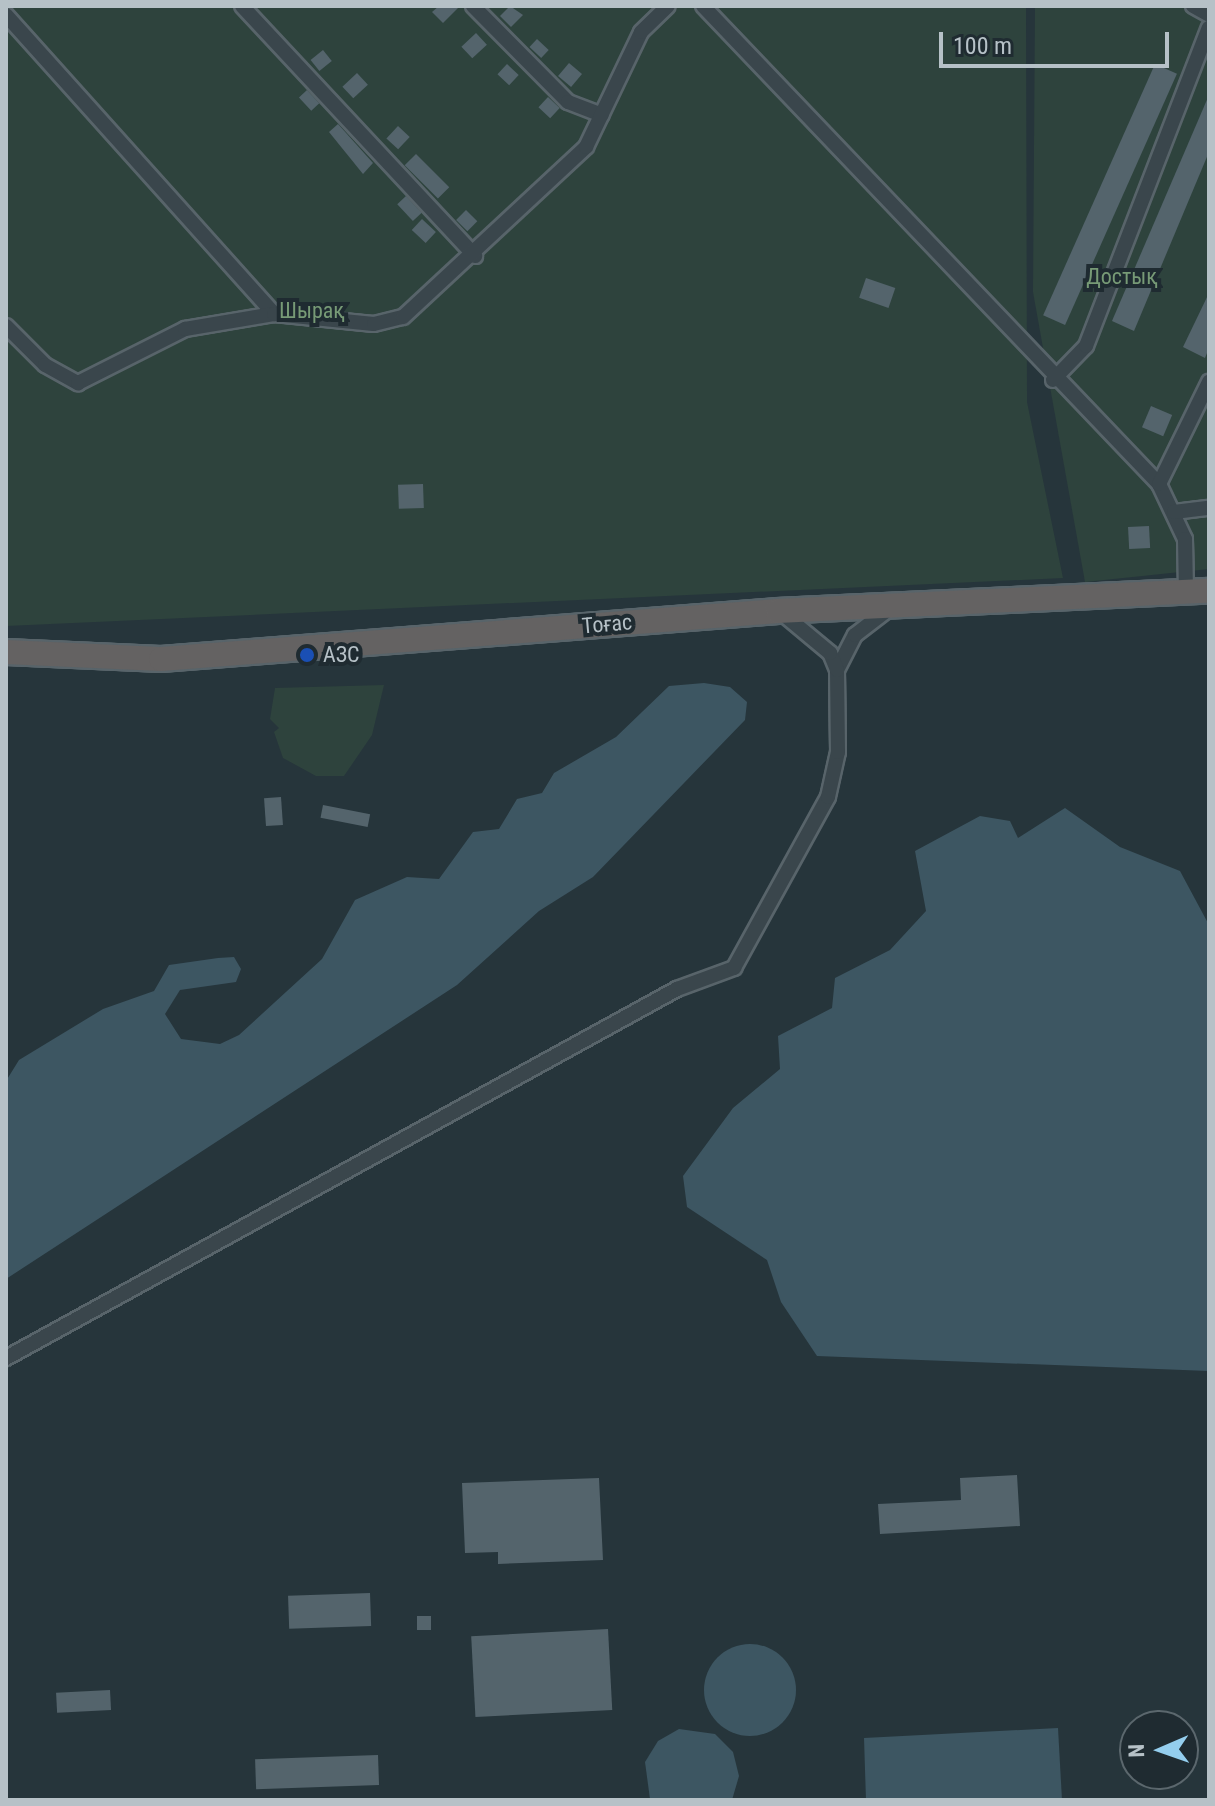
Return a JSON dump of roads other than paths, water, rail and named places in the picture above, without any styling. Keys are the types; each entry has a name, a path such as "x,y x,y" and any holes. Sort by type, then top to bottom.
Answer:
{"highway":[{"name":"Тоғас","path":"6,652 161,659 778,611 1198,591"}],"street":[{"path":"242,6 475,256"},
{"path":"473,6 568,102 602,115"},
{"path":"6,326 45,365 78,383 185,329 274,314 374,324 403,317 475,256 586,147 641,32 668,6"},
{"path":"703,6 1053,380 1159,484 1185,539 1198,591"},
{"path":"1193,6 1209,15"},
{"path":"6,15 274,314"},
{"path":"1053,380 1086,346 1209,28"},
{"path":"1159,484 1209,382"},
{"path":"1174,512 1209,508"},
{"path":"837,670 855,635 893,605"},
{"path":"6,1358 677,989 734,968 828,797 838,752 837,670 830,653 778,611"}],"water":[{"path":"704,683 730,687 747,702 745,720 593,877 539,911 457,985 6,1279 6,1081 19,1060 103,1009 154,991 169,965 218,958 234,957 241,969 236,982 180,990 165,1014 181,1039 220,1044 239,1035 322,959 355,900 407,877 439,879 473,832 499,829 517,799 542,793 554,773 616,737 669,686"},
{"path":"1065,808 1120,847 1180,871 1209,925 1209,1371 817,1356 781,1302 767,1260 687,1207 683,1176 733,1108 780,1069 778,1036 832,1008 835,978 890,950 926,911 915,851 980,816 1010,821 1018,838"},
{"path":"750,1644 767,1648 782,1658 792,1673 796,1690 792,1707 782,1722 767,1732 750,1736 733,1732 718,1722 708,1707 704,1690 708,1673 718,1658 733,1648"},
{"path":"1058,1728 1062,1800 866,1800 864,1738"},
{"path":"679,1729 715,1734 733,1752 739,1776 732,1800 650,1799 645,1762 658,1741"}],"place":[{"name":"АЗС","path":"307,655"}],"park label":[{"name":"Достық","path":"1122,277"},
{"name":"Шырақ","path":"312,311"}]}
